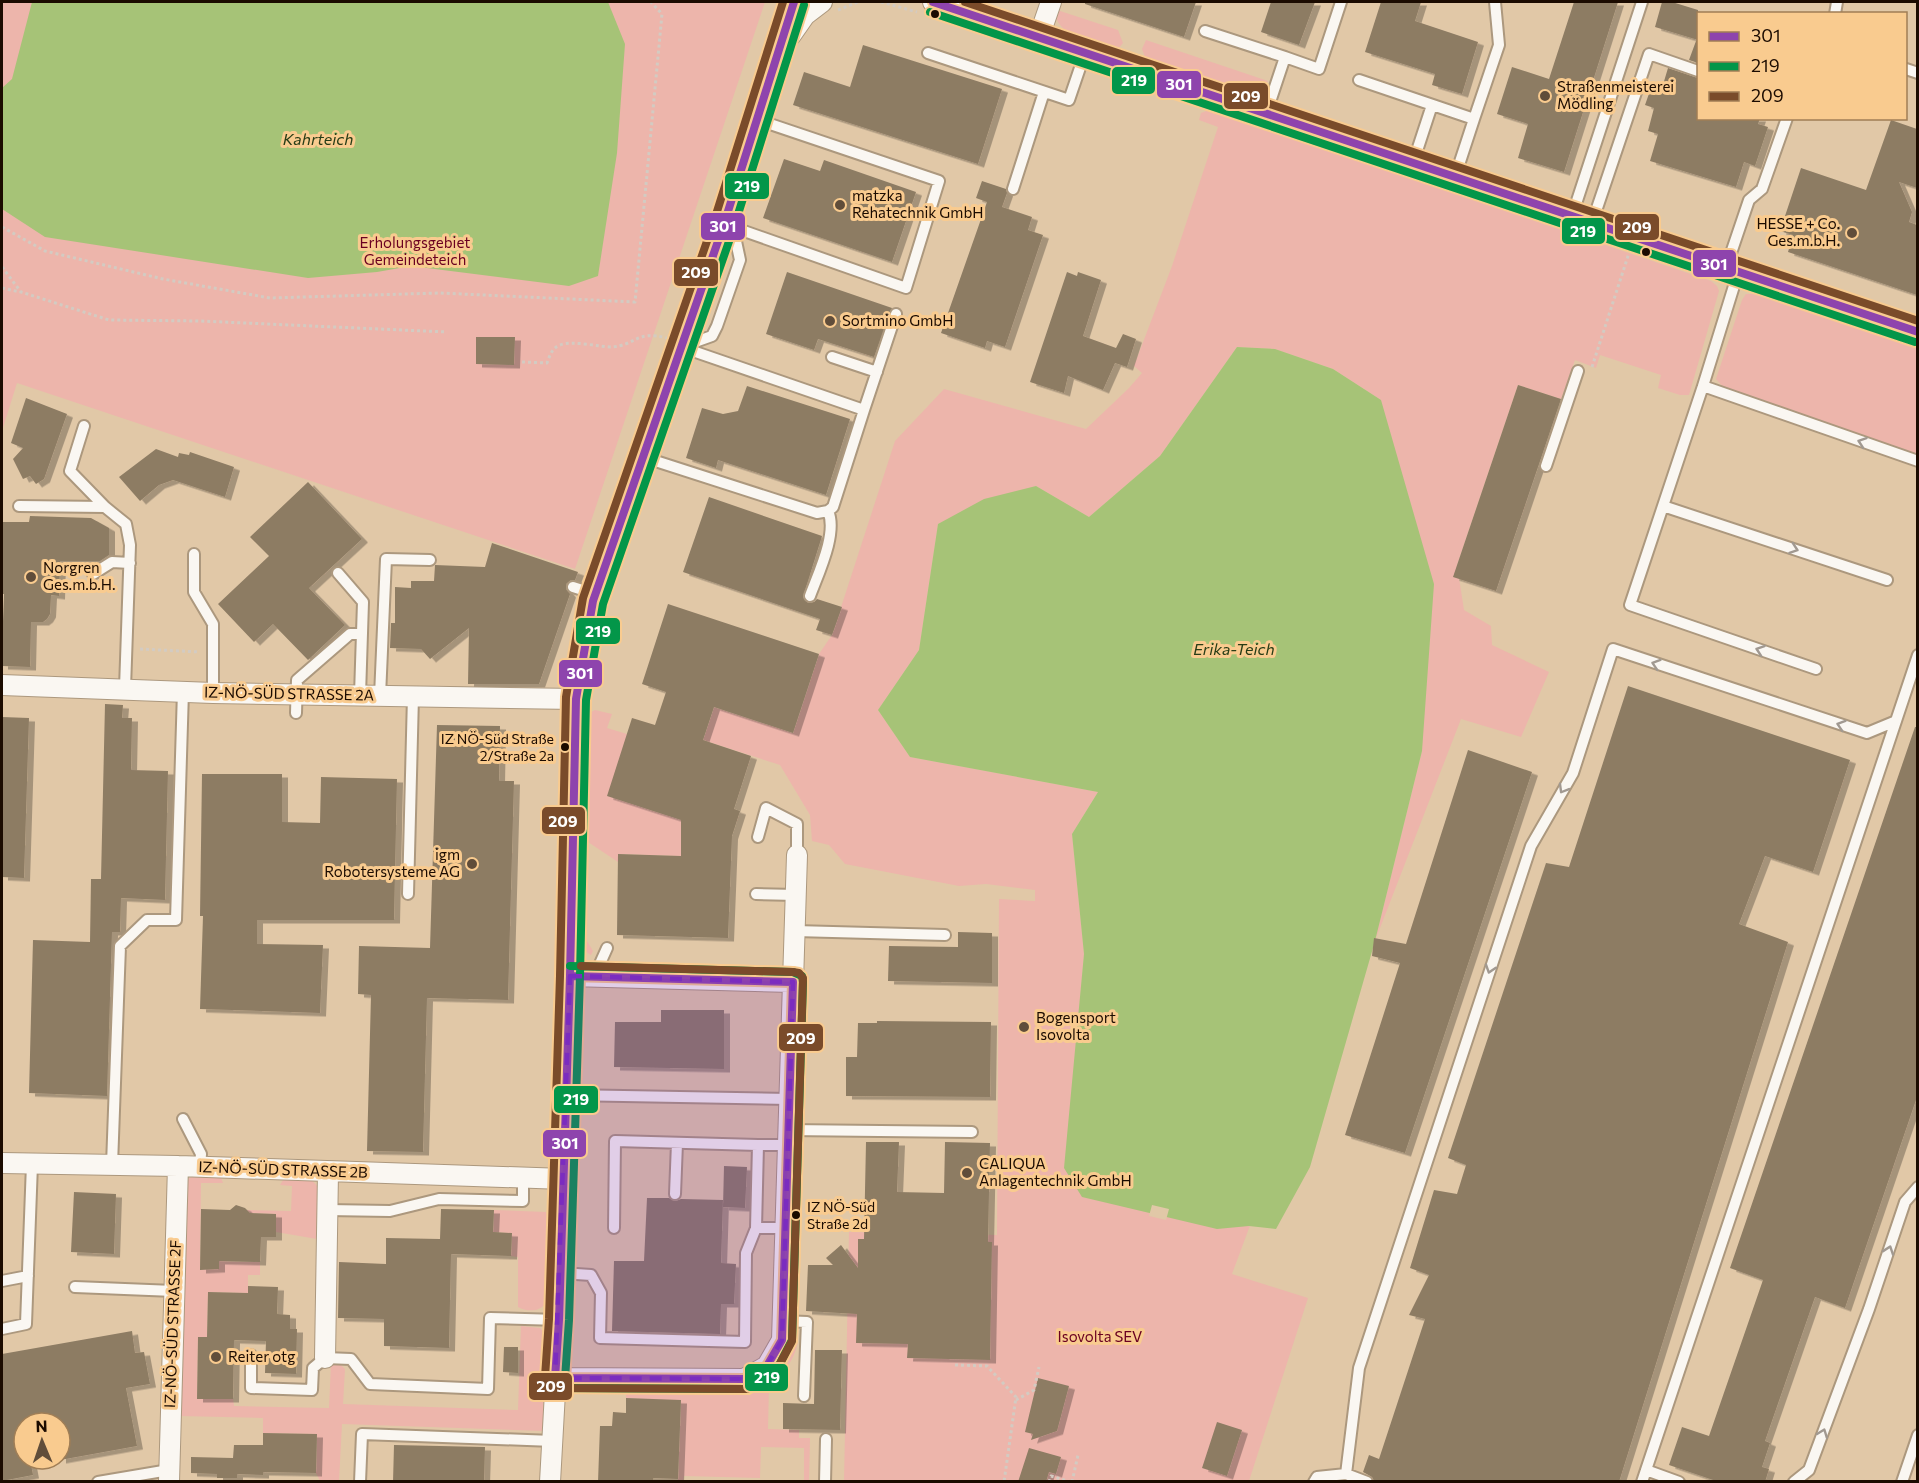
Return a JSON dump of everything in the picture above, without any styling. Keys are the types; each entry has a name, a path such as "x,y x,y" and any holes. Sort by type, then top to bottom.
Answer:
{"street":[{"path":"550,1482 559,1320 567,1095 576,699 595,594 682,345 728,226 794,2"},
{"path":"780,49 805,15 822,2"},
{"path":"933,2 1917,332"},
{"path":"1039,37 1049,2"},
{"name":"IZ-NÖ-SÜD STRASSE 2A","path":"2,685 183,691 296,704 360,695 576,699"},
{"path":"555,1378 744,1379 767,1366 782,1340 797,855"},
{"path":"570,976 793,982"},
{"name":"IZ-NÖ-SÜD STRASSE 2B","path":"2,1163 178,1166 564,1179"},
{"name":"IZ-NÖ-SÜD STRASSE 2F","path":"169,1476 178,1166"},
{"path":"325,1358 328,1172"}],"lane":[{"path":"1205,31 1319,69 1341,2"},
{"path":"1455,177 1499,45 1495,2"},
{"path":"1572,216 1642,2"},
{"path":"928,53 1069,100 1085,53"},
{"path":"1592,223 1649,54 1697,71"},
{"path":"1266,114 1285,57"},
{"path":"1359,80 1474,119"},
{"path":"1013,189 1044,92"},
{"path":"1413,163 1432,105"},
{"path":"728,226 906,288 939,181 758,120"},
{"path":"1786,120 1762,189 1749,201 1703,386 1630,605 1816,669"},
{"path":"682,345 712,336 717,326 740,260 728,226"},
{"path":"643,457 817,513 828,512 833,507 896,314"},
{"path":"682,345 864,410"},
{"path":"832,357 877,372"},
{"path":"1546,466 1578,371"},
{"path":"1703,386 1917,461"},
{"path":"84,426 70,471 105,507 126,524 130,545 125,688"},
{"path":"18,506 105,507"},
{"path":"1663,506 1887,580"},
{"path":"810,597 832,532 828,512"},
{"path":"194,554 194,592 213,624 213,693"},
{"path":"380,696 386,559 430,560"},
{"path":"93,574 112,562 130,563"},
{"path":"338,573 363,602 360,695"},
{"path":"573,587 595,594"},
{"path":"296,704 297,680 350,634 362,634"},
{"path":"1346,1474 1359,1368 1531,846 1573,773 1613,649 1867,733 1896,721"},
{"path":"1642,1482 1917,655"},
{"path":"112,1165 120,946 147,920 176,920 183,691"},
{"path":"408,894 413,696"},
{"path":"758,837 766,808 797,824 797,855"},
{"path":"756,894 796,895"},
{"path":"795,931 945,935"},
{"path":"594,977 607,948"},
{"path":"567,1095 789,1098"},
{"path":"183,1119 201,1154 200,1167"},
{"path":"614,1228 615,1141 758,1145 788,1137 972,1132"},
{"path":"675,1194 677,1143"},
{"path":"561,1273 591,1275 601,1293 600,1338 745,1342 746,1253 756,1228 758,1145"},
{"path":"2,1329 26,1324 32,1164"},
{"path":"327,1210 390,1211 439,1199 523,1201 523,1178"},
{"path":"1794,1482 1809,1470 1869,1310 1905,1202 1917,1187"},
{"path":"756,1228 785,1228"},
{"path":"2,1281 28,1276"},
{"path":"75,1287 174,1291"},
{"path":"251,1355 251,1388 312,1390 313,1368 325,1358 351,1359 370,1384 488,1389 490,1318 559,1320"},
{"path":"782,1321 807,1322 804,1396"},
{"path":"360,1482 362,1434 553,1441"},
{"path":"1906,1481 1917,1435"},
{"path":"825,1482 826,1439"},
{"path":"1646,1470 1679,1482"},
{"path":"1314,1482 1317,1477 1346,1474 1367,1482"},
{"path":"98,1482 169,1476"}],"path":[{"path":"2,227 45,251 163,279 270,297 440,293 635,302 662,14 651,2"},
{"path":"1589,375 1634,237"},
{"path":"2,267 21,292"},
{"path":"2,288 109,320 200,321 447,332"},
{"path":"522,362 547,363 552,350 562,344 614,347 642,335 653,334 682,345"},
{"path":"127,648 213,653"},
{"path":"955,1365 987,1366 1016,1397 1004,1482"},
{"path":"1016,1400 1034,1390 1039,1367"},
{"path":"1049,1482 1052,1476 1071,1482 1078,1455"}],"highlighted area":[{"path":"570,976 793,982 782,1340 767,1366 744,1379 555,1378"}],"green space":[{"name":"Erholungsgebiet Gemeindeteich","path":"2,2 765,2 575,569 17,383 2,431"},
{"path":"1054,9 1118,30 1123,43 1118,49 1110,52 1075,37 1061,26"},
{"path":"1146,40 1268,81 1264,89 1251,99 1148,65 1142,49"},
{"name":"Isovolta SEV","path":"1209,110 1711,281 1719,291 1689,395 1680,395 1658,388 1661,375 1600,355 1596,368 1575,360 1561,399 1518,385 1457,565 1464,610 1491,626 1492,645 1549,672 1521,737 1461,719 1375,941 1422,751 1381,400 1333,369 1275,349 1237,347 1160,456 1089,517 1036,486 938,524 919,650 878,710 910,757 1098,792 1072,834 1084,954 1074,1068 1297,1099 1232,1274 1308,1298 1249,1481 844,1481 849,1232 997,1235 999,899 1035,901 1035,890 986,884 959,886 845,864 829,845 812,841 810,815 780,765 703,740 714,707 793,733 819,654 832,635 895,441 944,389 1086,429 1142,373 1134,366 1172,266 1218,127 1199,120 1201,113"},
{"path":"1746,294 1753,294 1917,348 1917,454 1725,389 1716,379"},
{"path":"595,710 612,714 607,728 627,734 681,820 681,856 619,854 618,862 588,842 587,941 593,951 591,955 585,950 582,941 579,902 580,868 583,868 585,839 582,822 586,720"},
{"path":"196,1175 217,1175 223,1183 201,1183 200,1269 219,1269 219,1261 260,1262 260,1275 248,1275 248,1293 208,1292 207,1337 198,1337 197,1399 233,1399 234,1406 329,1408 331,1364 338,1362 345,1369 343,1404 518,1410 521,1326 540,1328 545,1334 543,1431 342,1424 339,1481 320,1481 316,1473 317,1434 263,1433 263,1418 179,1416 186,1184 189,1178"},
{"path":"285,1177 308,1179 318,1188 317,1239 276,1232 276,1214 247,1213 247,1210 291,1211 292,1186 280,1185"},
{"path":"494,1210 546,1212 549,1220 546,1303 537,1310 525,1310 518,1307 518,1257 511,1256 512,1233 493,1232"},
{"path":"790,1342 798,1342 794,1355 783,1372 769,1386 768,1429 799,1430 799,1438 810,1438 809,1481 804,1481 804,1448 761,1447 760,1478 684,1476 683,1481 678,1481 681,1401 626,1398 626,1394 632,1387 739,1389 749,1387 765,1379 778,1368"}],"water":[{"name":"Kahrteich","path":"32,2 608,2 625,44 617,153 598,276 569,286 411,266 377,272 308,278 45,237 2,209 2,88 12,79"},
{"name":"Erika-Teich","path":"1237,347 1275,349 1333,369 1381,400 1434,584 1422,751 1375,941 1310,1167 1276,1229 1249,1226 1217,1229 1082,1197 1064,1168 1084,954 1072,834 1098,792 910,757 878,710 919,650 938,524 984,499 1036,486 1089,517 1160,456"}],"pier":[{"path":"1152,1205 1169,1209 1166,1220 1149,1216"}],"building":[{"path":"1085,2 1196,2 1184,37 1085,4"},
{"path":"1271,2 1315,2 1299,45 1261,32"},
{"path":"1381,2 1421,2 1415,21 1478,42 1462,94 1432,85 1435,74 1365,52"},
{"name":"Straßenmeisterei Mödling","path":"1574,2 1618,2 1564,172 1518,158 1528,124 1497,114 1512,67 1549,79"},
{"path":"1662,2 1672,2 1698,10 1697,40 1655,27"},
{"path":"1696,41 1697,41 1697,63 1689,60"},
{"path":"863,45 1002,89 978,164 793,105 804,72 850,87"},
{"path":"1668,68 1697,78 1697,120 1759,120 1758,124 1768,127 1755,166 1744,162 1736,187 1650,161 1658,134 1648,131 1654,108 1645,105 1652,85 1662,88"},
{"name":"HESSE + Co. Ges.m.b.H.","path":"1891,120 1917,129 1917,188 1899,182 1912,212 1909,222 1917,225 1917,295 1788,252 1793,235 1780,231 1801,168 1866,190"},
{"name":"matzka Rehatechnik GmbH","path":"784,159 820,171 824,160 916,192 892,262 763,218"},
{"path":"982,181 1006,189 1007,193 1002,207 1032,217 1028,230 1043,235 1005,347 987,341 985,348 941,333 987,202 976,198"},
{"name":"Sortmino GmbH","path":"787,272 892,308 874,357 818,339 814,350 766,334"},
{"path":"1067,272 1077,276 1078,272 1101,280 1083,336 1116,348 1123,334 1136,339 1127,367 1115,363 1103,390 1068,376 1064,393 1030,382"},
{"path":"476,337 515,337 514,365 476,364"},
{"path":"1518,385 1561,399 1496,591 1453,577"},
{"path":"747,386 850,419 826,495 718,460 716,468 686,458 702,408 723,414 738,411"},
{"path":"26,398 67,414 44,479 36,484 30,476 23,479 13,459 23,448 11,443"},
{"path":"156,449 178,457 179,453 189,455 190,452 234,467 225,497 173,480 159,485 140,501 119,477"},
{"path":"308,482 362,539 309,588 345,625 308,660 273,624 254,642 218,604 269,556 250,537"},
{"path":"709,497 822,536 803,597 808,603 817,599 842,607 832,635 816,630 820,619 683,572"},
{"name":"Norgren Ges.m.b.H.","path":"30,516 91,518 109,528 109,555 100,561 60,561 59,596 51,595 50,614 47,619 43,622 31,622 30,667 2,666 4,594 2,594 2,522 29,522"},
{"path":"492,543 578,572 575,580 566,584 566,589 570,594 539,684 468,684 469,628 430,659 421,649 390,648 391,623 395,623 395,587 411,588 411,581 434,581 435,565 485,567"},
{"path":"668,604 819,654 793,733 714,707 703,740 751,756 734,809 740,811 732,836 728,938 617,935 618,854 681,856 681,820 607,796 632,718 655,725 666,692 642,684"},
{"path":"1628,686 1850,760 1813,872 1765,856 1739,924 1788,942 1619,1482 1374,1482 1372,1477 1363,1472 1369,1455 1379,1459 1425,1319 1409,1315 1429,1275 1410,1268 1434,1190 1457,1194 1466,1165 1448,1158 1546,863 1569,867"},
{"path":"105,704 123,705 122,718 132,718 131,770 168,771 165,900 121,898 120,932 112,932 107,1096 29,1093 33,940 90,942 91,879 101,879"},
{"path":"2,717 29,718 24,878 2,877"},
{"name":"igm Robotersysteme AG","path":"437,725 500,726 499,781 514,781 508,1000 427,998 423,1152 367,1151 371,995 358,994 359,946 430,948"},
{"path":"1915,727 1917,727 1917,1097 1845,1308 1815,1297 1765,1441 1770,1443 1762,1467 1769,1469 1765,1482 1719,1482 1669,1465 1682,1427 1709,1436 1763,1280 1730,1268"},
{"path":"1468,750 1532,772 1405,1153 1345,1135 1400,963 1372,956 1374,938 1406,944"},
{"path":"202,774 282,774 282,822 320,823 321,777 397,779 394,920 257,920 257,944 323,945 320,1013 200,1009 203,916 200,916"},
{"path":"958,932 992,933 992,983 888,981 889,946 958,947"},
{"path":"661,1010 724,1010 724,1069 614,1067 615,1022 661,1022"},
{"path":"877,1021 991,1022 990,1097 846,1096 846,1057 857,1057 858,1023 877,1023"},
{"path":"866,1142 899,1142 897,1192 944,1193 945,1142 990,1143 988,1242 992,1242 990,1360 907,1358 908,1344 856,1343 857,1314 806,1311 808,1265 833,1265 826,1258 841,1245 858,1268 858,1239 864,1239"},
{"path":"724,1166 747,1167 745,1208 723,1207"},
{"path":"74,1192 116,1194 114,1254 71,1252"},
{"path":"647,1198 669,1198 675,1201 681,1199 723,1200 721,1263 736,1264 734,1304 721,1304 720,1334 612,1331 614,1261 644,1261"},
{"path":"236,1205 245,1208 250,1213 276,1214 276,1237 261,1237 260,1262 219,1261 219,1269 200,1270 201,1209 230,1210"},
{"path":"441,1209 494,1210 493,1232 512,1233 511,1256 451,1254 449,1348 384,1346 384,1319 338,1318 339,1262 386,1264 386,1238 440,1239"},
{"name":"Reiter otg","path":"248,1286 278,1287 277,1314 290,1315 290,1329 297,1329 296,1374 265,1373 266,1341 234,1340 233,1399 197,1399 198,1337 207,1337 208,1292 248,1293"},
{"path":"132,1331 135,1353 144,1352 150,1384 126,1388 137,1446 72,1458 72,1411 12,1411 12,1471 32,1471 33,1475 2,1481 2,1354"},
{"path":"504,1347 518,1347 518,1373 503,1372"},
{"path":"815,1350 842,1350 840,1430 783,1429 783,1403 814,1404"},
{"path":"1038,1378 1069,1386 1057,1431 1031,1440 1033,1434 1025,1432"},
{"path":"626,1398 681,1400 678,1479 653,1478 653,1482 598,1482 600,1426 612,1426 613,1412 626,1413"},
{"path":"1217,1422 1242,1430 1227,1476 1202,1468"},
{"path":"263,1433 317,1434 316,1473 263,1472 263,1475 237,1474 237,1478 217,1478 217,1474 191,1473 191,1457 233,1458 234,1445 263,1445"},
{"path":"394,1445 485,1447 484,1482 393,1482"},
{"path":"1029,1448 1061,1457 1056,1474 1049,1472 1046,1482 1018,1482"}],"transit line":[{"name":"209","path":"581,966 793,972 799,973 803,978 792,1341 775,1373 748,1389 554,1388 547,1385 545,1377 549,1319 560,976 566,697 583,598 714,221 783,2"},
{"name":"301","path":"555,1378 559,1320 570,976 576,699 593,601 724,224 794,2"},
{"name":"301","path":"933,2 1918,332"},
{"name":"209","path":"965,2 1918,321"},
{"name":"219","path":"565,1379 569,1320 580,976 586,700 603,604 734,227 804,5"},
{"name":"219","path":"930,12 1915,342"},
{"name":"219","path":"555,1388 746,1389 775,1373 792,1340 802,976 793,972 570,966"},
{"name":"301","path":"555,1378 744,1379 767,1366 782,1340 793,982 570,976"}],"place":[{"name":"Straßenmeisterei Mödling","path":"1545,96"},
{"name":"matzka Rehatechnik GmbH","path":"840,205"},
{"name":"HESSE + Co. Ges.m.b.H.","path":"1852,233"},
{"name":"Sortmino GmbH","path":"830,321"},
{"name":"Norgren Ges.m.b.H.","path":"31,577"},
{"name":"IZ NÖ-Süd Straße 2/Straße 2a","path":"565,747"},
{"name":"igm Robotersysteme AG","path":"472,864"},
{"name":"Bogensport Isovolta","path":"1024,1027"},
{"name":"CALIQUA Anlagentechnik GmbH","path":"967,1173"},
{"name":"IZ NÖ-Süd Straße 2d","path":"796,1215"},
{"name":"Reiter otg","path":"216,1357"}]}
